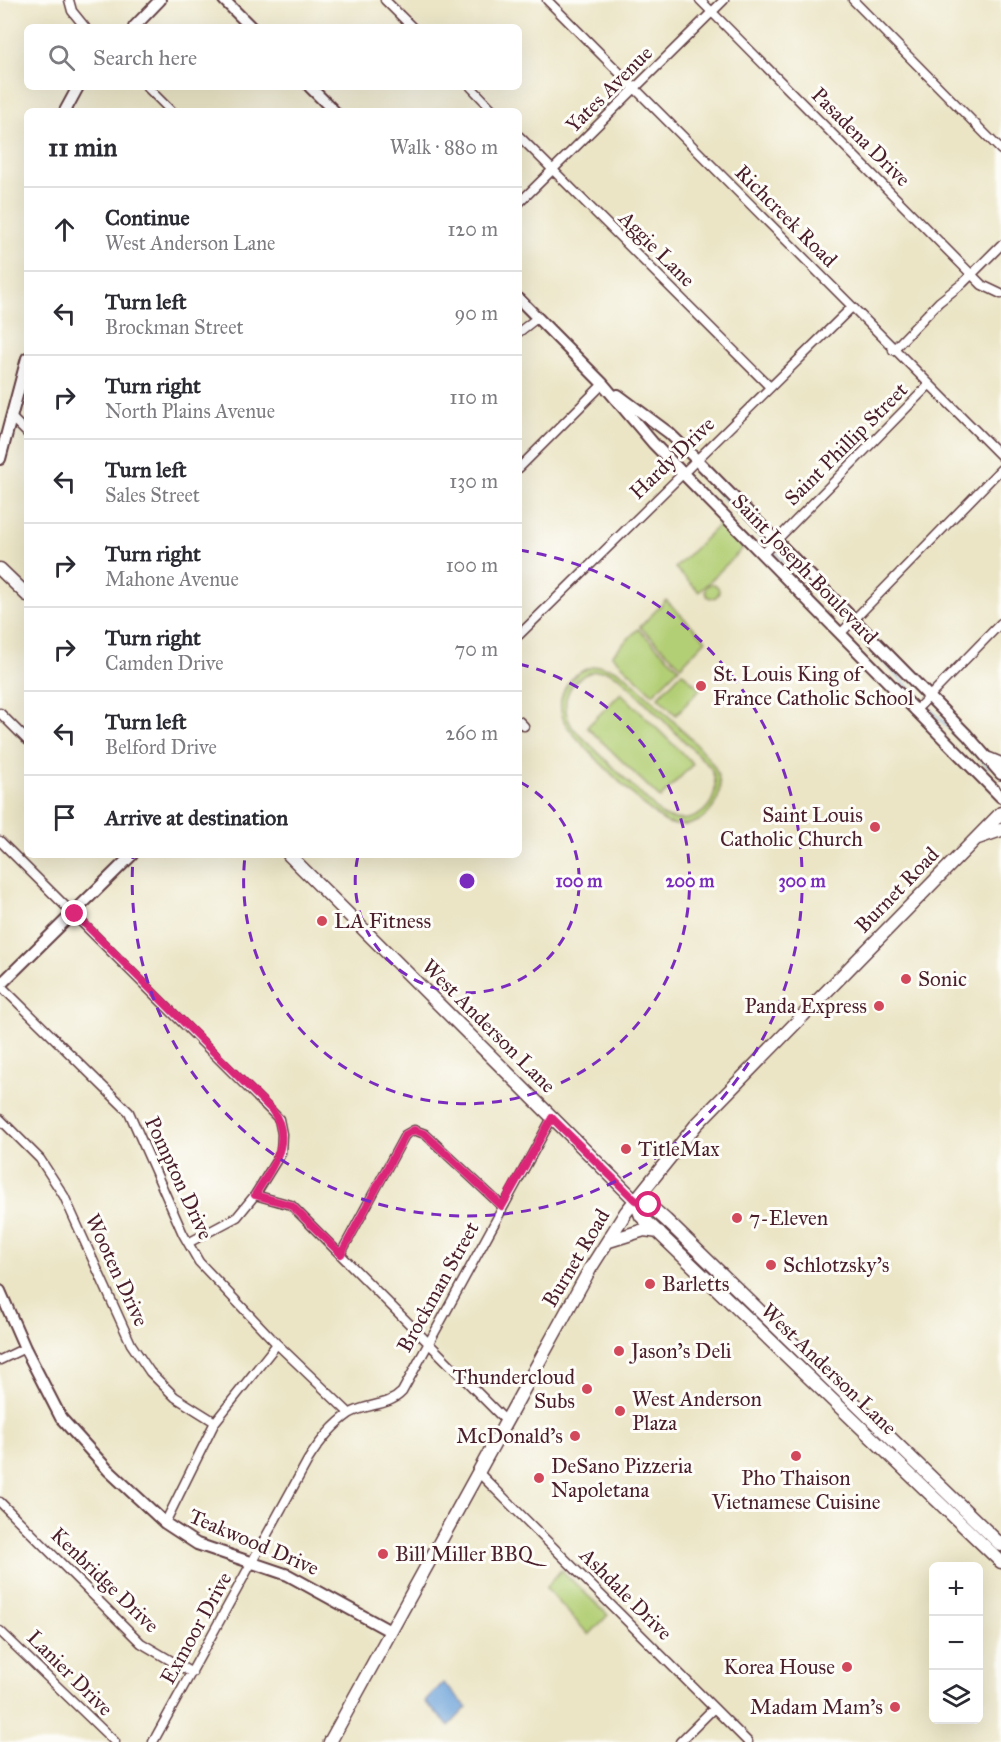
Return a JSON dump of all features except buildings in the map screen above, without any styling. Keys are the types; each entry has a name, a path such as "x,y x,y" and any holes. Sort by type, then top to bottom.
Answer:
{"main road":[{"path":"0,569 24,592"},
{"name":"Burnet Road","path":"330,1742 590,1269 635,1200 726,1092 1001,813"},
{"path":"974,840 1001,830"},
{"name":"West Anderson Lane","path":"296,858 635,1200 641,1216 773,1333"},
{"name":"West Anderson Lane","path":"635,1200 649,1205 773,1333 904,1460 1001,1545"},
{"path":"609,1241 644,1230 658,1232"},
{"name":"West Anderson Lane","path":"904,1460 935,1500 1001,1562"},
{"path":"935,1500 946,1499 973,1526 986,1531"}],"street":[{"path":"69,0 72,11 83,24"},
{"path":"137,24 160,0"},
{"path":"224,0 248,24"},
{"path":"385,0 409,24"},
{"name":"Richcreek Road","path":"547,0 1001,456"},
{"name":"Pasadena Drive","path":"700,0 982,285 1001,294"},
{"name":"Yates Avenue","path":"522,200 724,0"},
{"path":"853,0 1001,150"},
{"path":"67,108 76,90"},
{"path":"150,90 168,108"},
{"path":"313,90 331,108"},
{"path":"474,90 491,108"},
{"name":"Aggie Lane","path":"522,139 770,387"},
{"path":"893,350 939,302 972,275 1001,245"},
{"path":"522,302 603,384 522,465"},
{"name":"Hardy Drive","path":"522,632 852,307"},
{"path":"522,330 537,318"},
{"path":"0,459 24,370"},
{"name":"Saint Joseph Boulevard","path":"603,384 669,433 696,459 995,762 1001,774"},
{"name":"Saint Joseph Boulevard","path":"603,384 653,443 1001,797"},
{"name":"Saint Phillip Street","path":"763,554 930,385"},
{"path":"12,418 24,430"},
{"path":"841,633 1001,469"},
{"path":"915,711 1001,623"},
{"path":"0,713 24,737"},
{"path":"0,841 279,1119 282,1134 281,1153 255,1195 237,1217 188,1244"},
{"path":"0,985 75,914 129,858"},
{"name":"Pompton Drive","path":"0,985 129,1112 188,1244 199,1262 277,1344 349,1413"},
{"name":"Brockman Street","path":"349,1413 396,1398 552,1118"},
{"name":"Wooten Drive","path":"0,1119 40,1159 64,1196 131,1344 150,1372 175,1397 215,1422"},
{"path":"341,1254 405,1135 414,1130 425,1134 502,1206"},
{"path":"255,1195 291,1205 506,1421"},
{"name":"Teakwood Drive","path":"0,1291 25,1348 61,1418 108,1470 165,1523 197,1544 253,1561 308,1585 390,1631"},
{"path":"165,1523 215,1422 277,1344"},
{"path":"0,1360 25,1348"},
{"name":"Exmoor Drive","path":"153,1742 308,1460 349,1413"},
{"name":"Ashdale Drive","path":"479,1473 748,1742"},
{"name":"Kenbridge Drive","path":"0,1503 141,1643 192,1672"},
{"name":"Lanier Drive","path":"0,1631 115,1742"},
{"path":"680,1742 714,1708"}],"green space":[{"path":"720,524 743,548 699,592 675,568"},
{"path":"709,584 715,584 719,591 715,598 709,598 705,594 705,588"},
{"path":"666,600 706,640 681,666 640,627"},
{"path":"638,629 679,668 653,694 612,655"},
{"path":"599,666 614,669 625,675 675,722 711,761 718,775 720,790 715,804 703,818 692,824 674,825 660,818 613,775 570,729 561,711 563,693 573,678 589,668","holes":["594,671 607,671 621,678 710,767 715,791 705,810 696,816 674,819 662,815 572,727 566,709 568,693 572,686"]},
{"path":"682,672 700,689 676,715 658,697"},
{"path":"621,693 693,764 660,798 587,727"},
{"path":"561,1570 608,1615 589,1635 546,1588"}],"water":[{"path":"443,1683 467,1707 449,1726 425,1702"}],"waterway":[{"path":"706,479 766,543"},
{"path":"776,553 843,620"},
{"path":"854,631 917,696"},
{"path":"929,708 989,767"}],"place":[{"name":"St. Louis King of France Catholic School","path":"701,686"},
{"name":"Saint Louis Catholic Church","path":"875,827"},
{"name":"LA Fitness","path":"322,921"},
{"name":"Sonic","path":"906,979"},
{"name":"Panda Express","path":"879,1006"},
{"name":"TitleMax","path":"626,1149"},
{"name":"7-Eleven","path":"737,1218"},
{"name":"Schlotzsky's","path":"771,1265"},
{"name":"Barletts","path":"650,1284"},
{"name":"Jason's Deli","path":"619,1351"},
{"name":"Thundercloud Subs","path":"587,1389"},
{"name":"West Anderson Plaza","path":"620,1411"},
{"name":"McDonald's","path":"575,1436"},
{"name":"Pho Thaison Vietnamese Cuisine","path":"796,1456"},
{"name":"DeSano Pizzeria Napoletana","path":"539,1478"},
{"name":"Bill Miller BBQ","path":"383,1554"},
{"name":"Korea House","path":"847,1667"},
{"name":"Madam Mam's","path":"895,1707"}],"route":[{"path":"75,914 272,1110 279,1119 282,1134 281,1153 255,1195 291,1205 341,1254 405,1135 414,1130 425,1134 502,1206 552,1118 635,1200 649,1205"}]}
